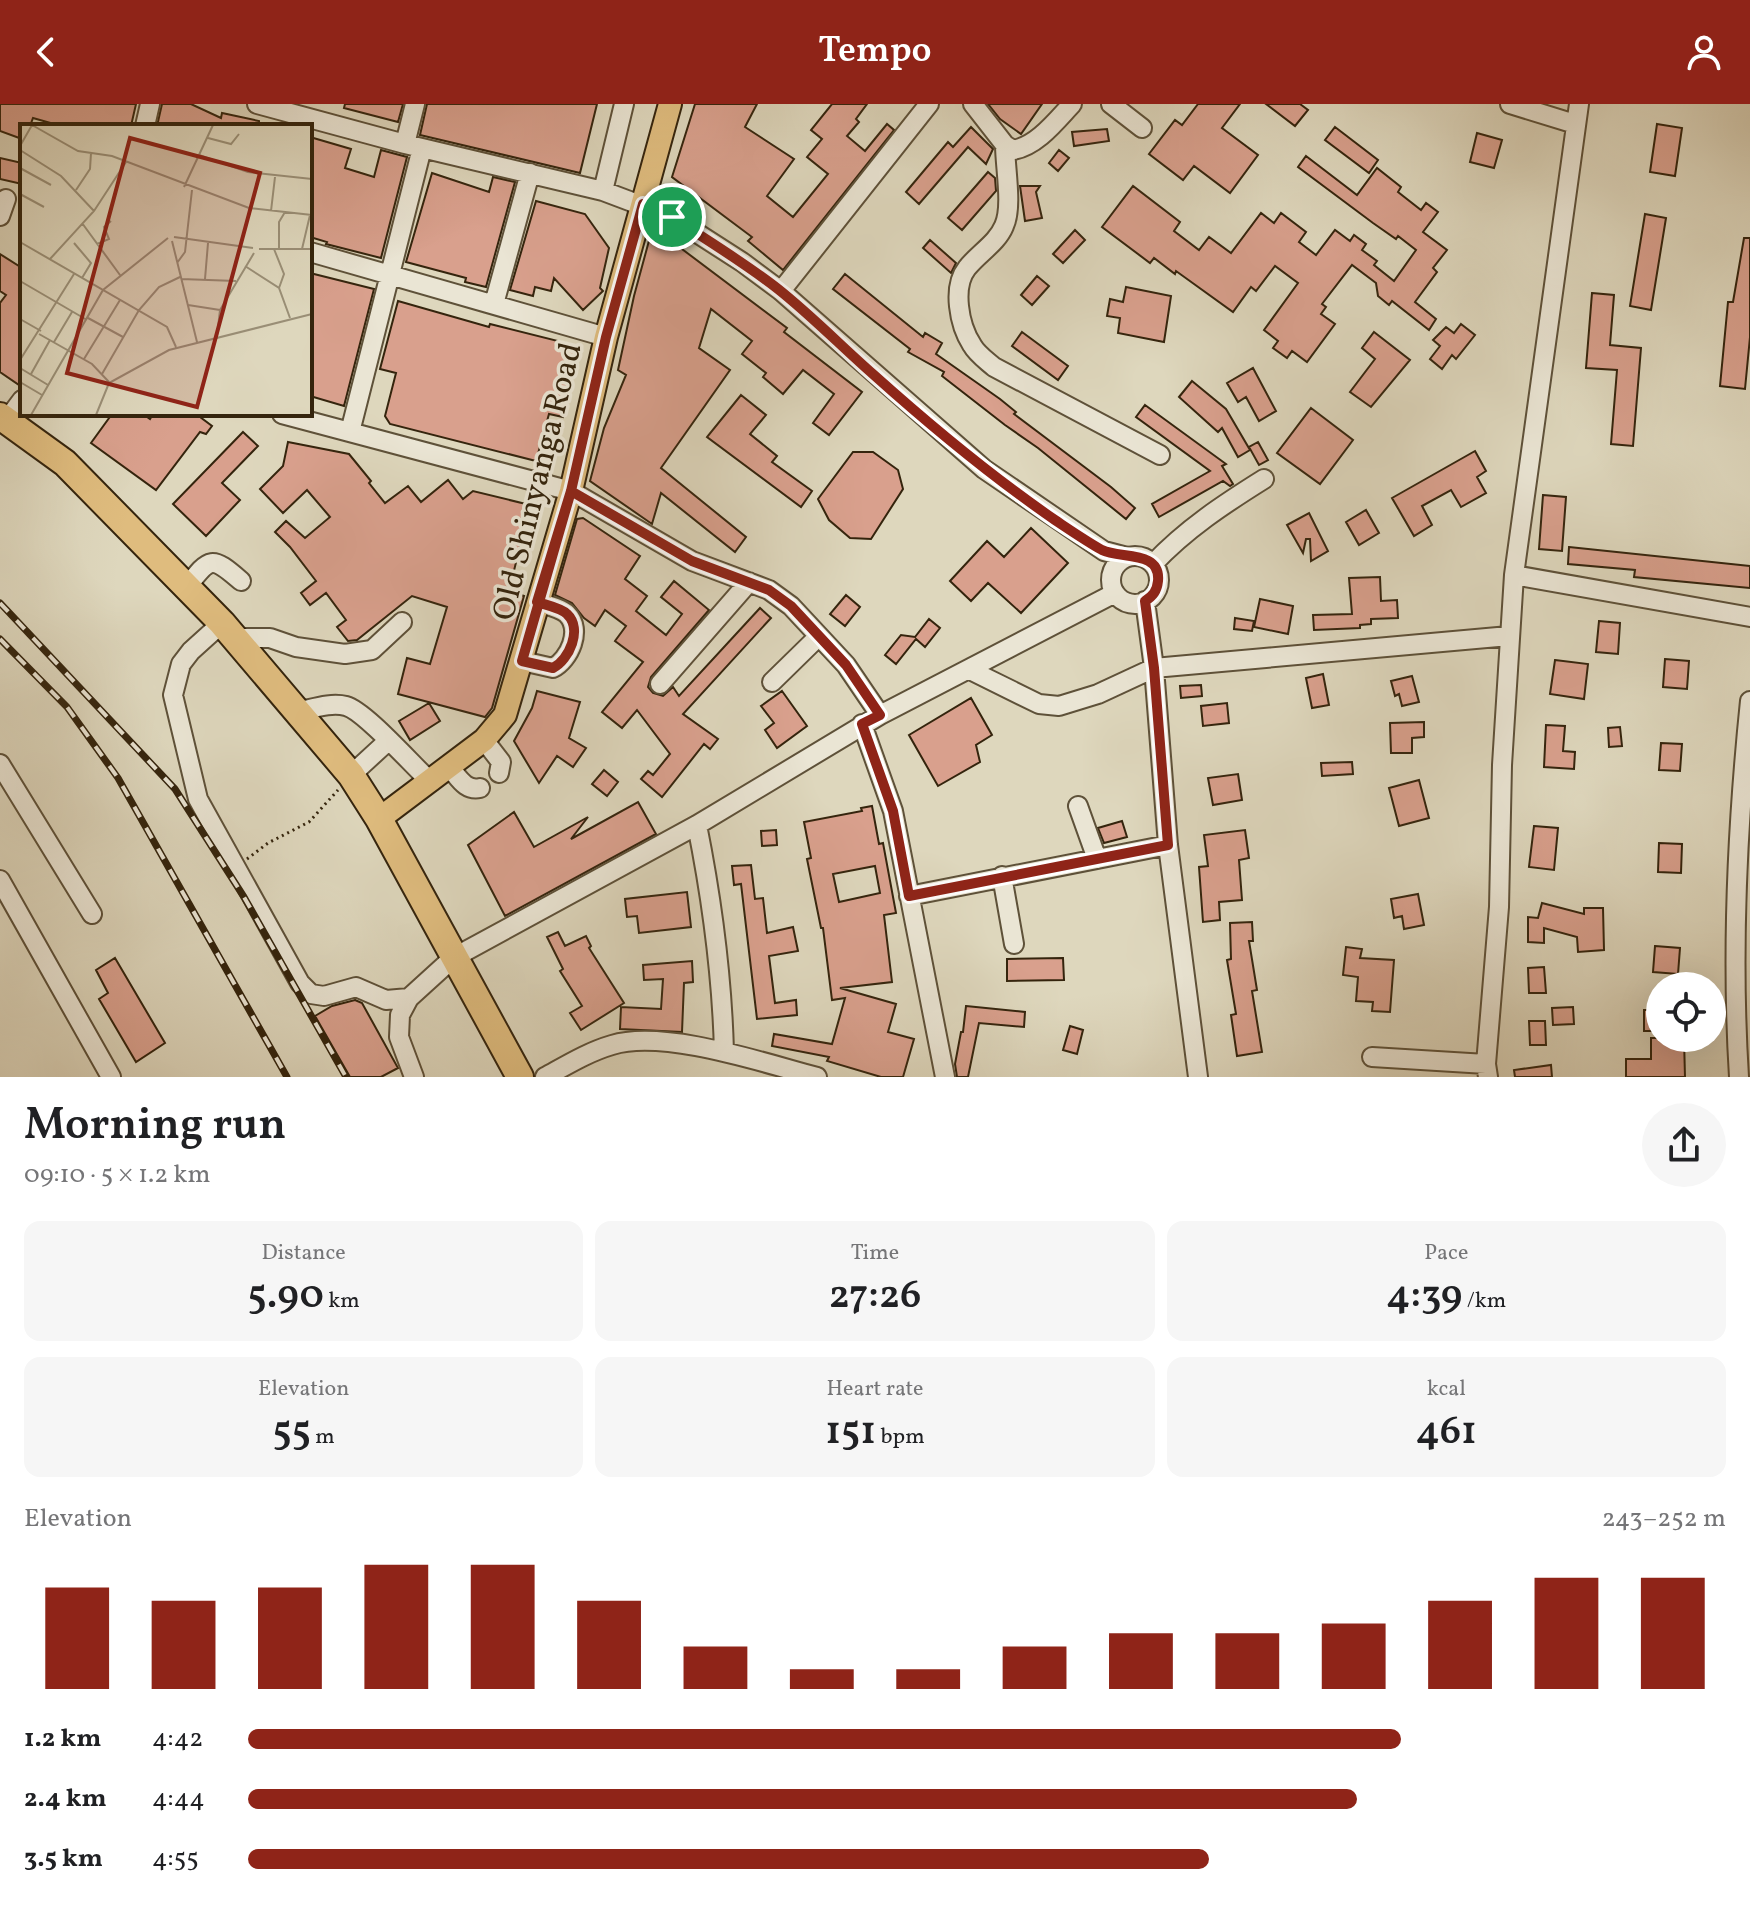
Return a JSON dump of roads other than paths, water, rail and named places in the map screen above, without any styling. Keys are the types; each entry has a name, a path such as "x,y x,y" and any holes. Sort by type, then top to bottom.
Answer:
{"highway":[{"path":"10,412 65,463 229,630 351,775 379,819 520,1077"}],"main road":[{"name":"Old Shinyanga Road","path":"379,819 484,740 505,715 571,491 606,337 670,104"}],"street":[{"path":"145,124 150,104"},
{"path":"257,104 413,146 603,191 672,217 781,291 984,469 1104,551 1141,557 1153,564 1158,583 1155,592 1145,601 1129,602 1115,593 1113,571 1127,557"},
{"path":"350,432 391,274 413,146 415,104"},
{"path":"603,191 624,104"},
{"path":"781,291 929,104"},
{"path":"973,104 1005,145 1013,150 1026,146 1051,127 1072,104"},
{"path":"1111,104 1142,128"},
{"path":"1510,104 1575,124"},
{"path":"1372,1057 1487,1070 1499,907 1514,575 1579,104"},
{"path":"1005,145 1006,221 996,239 966,269 960,287 963,323 969,339 979,354 994,367 1160,455"},
{"path":"494,304 530,173"},
{"path":"312,253 606,337"},
{"path":"290,416 571,491 692,561 769,590 791,606 846,665 880,715"},
{"path":"1153,564 1174,541 1264,479"},
{"path":"186,588 203,566 211,562 221,564 241,581"},
{"path":"1514,575 1750,617"},
{"path":"660,684 749,582"},
{"path":"414,1077 399,1037 400,1015 409,998 453,958 697,825 862,724 1115,593"},
{"path":"1145,601 1154,668 1168,845 1198,1077"},
{"path":"522,661 553,668 563,663 573,644 573,623 566,612 537,602"},
{"path":"402,622 372,650 345,654 296,647 229,630 191,651 181,664 173,695 198,799 300,983 311,994 324,996 356,987 386,1000 409,998"},
{"path":"772,682 819,636"},
{"path":"970,670 1039,704 1059,706 1082,701 1154,668 1509,636"},
{"path":"1739,1077 1734,991 1734,909 1750,701"},
{"path":"296,712 326,705 347,706 362,714 431,782"},
{"path":"862,724 893,811 945,1077"},
{"path":"484,740 501,762 499,773"},
{"path":"351,775 388,741"},
{"path":"0,764 92,914"},
{"path":"450,768 467,788 480,788"},
{"path":"1078,806 1097,859"},
{"path":"697,825 713,908 723,997 724,1052"},
{"path":"909,896 1168,845"},
{"path":"1002,876 1014,944"},
{"path":"0,880 111,1077"},
{"path":"545,1077 613,1044 635,1041 724,1052 817,1077"}],"railway":[{"path":"0,603 175,789 244,897 346,1077"},
{"path":"0,639 67,707 118,778 287,1077"}]}
